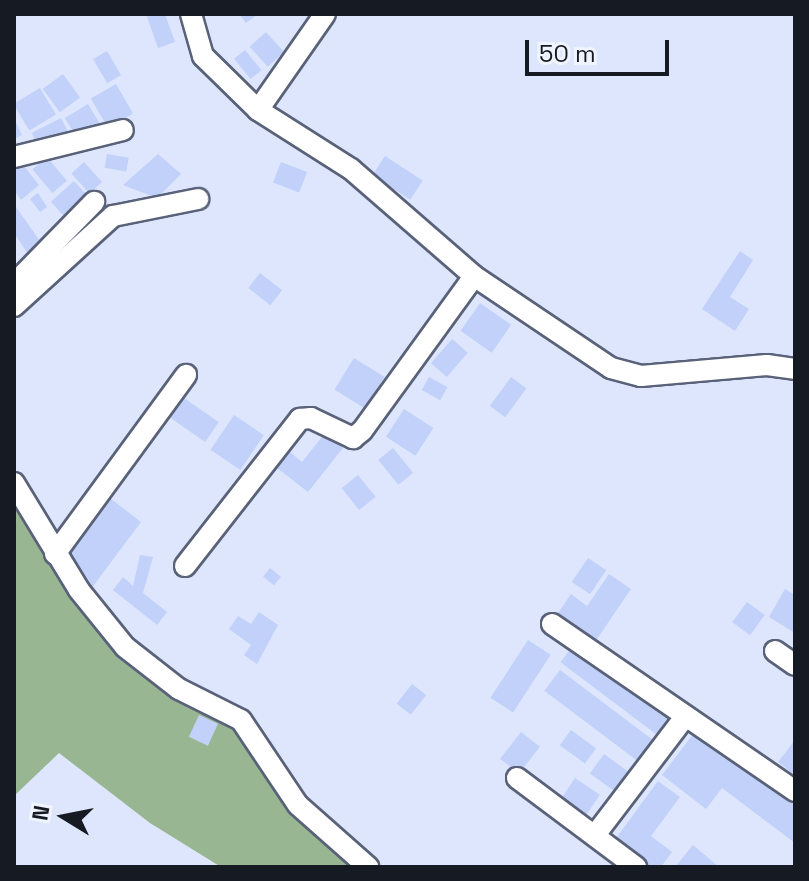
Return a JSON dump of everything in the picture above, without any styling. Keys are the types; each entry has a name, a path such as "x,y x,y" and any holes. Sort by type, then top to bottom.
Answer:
{"street":[{"path":"191,14 203,56 258,110 351,169 474,276 611,368 641,376 767,365 795,369"},
{"path":"258,110 325,14"},
{"path":"14,157 123,130"},
{"path":"14,306 113,216 198,199"},
{"path":"14,284 94,202"},
{"path":"185,566 300,419 311,418 353,438 362,431 474,276"},
{"path":"55,554 186,375"},
{"path":"14,483 55,554 125,647 179,689 241,720 298,805 368,867"},
{"path":"552,624 795,791"},
{"path":"775,651 795,665"},
{"path":"595,835 685,717"},
{"path":"517,778 636,867"}],"green space":[{"path":"14,483 125,647 241,720 298,805 368,867 221,867 150,823 59,753 14,796"}],"building":[{"path":"146,14 165,14 175,42 158,48"},
{"path":"239,14 258,14 246,23"},
{"path":"266,32 284,52 268,67 250,47"},
{"path":"245,50 261,70 250,79 234,59"},
{"path":"107,51 121,75 107,83 93,59"},
{"path":"63,74 80,97 60,112 43,89"},
{"path":"116,84 133,113 108,128 91,99"},
{"path":"40,88 56,115 29,131 14,104"},
{"path":"88,104 101,126 78,140 65,118"},
{"path":"14,118 22,135 14,139"},
{"path":"61,118 68,132 39,147 32,133"},
{"path":"107,154 129,158 126,172 105,168"},
{"path":"158,154 181,174 157,198 123,185"},
{"path":"385,156 423,181 410,200 372,175"},
{"path":"47,157 67,181 52,193 32,169"},
{"path":"20,161 39,185 21,200 14,190 14,166"},
{"path":"84,162 102,182 89,193 71,173"},
{"path":"281,162 307,172 299,193 273,183"},
{"path":"74,181 92,201 69,222 51,202"},
{"path":"38,193 47,207 40,212 30,199"},
{"path":"14,204 42,244 28,254 14,233"},
{"path":"740,251 753,260 730,297 749,309 735,331 702,309"},
{"path":"260,273 282,290 270,305 248,288"},
{"path":"480,303 511,325 492,353 460,331"},
{"path":"452,339 468,353 447,377 431,363"},
{"path":"354,358 385,377 365,408 334,389"},
{"path":"429,377 447,387 440,400 422,390"},
{"path":"511,377 526,388 505,417 490,406"},
{"path":"177,393 219,422 205,442 163,413"},
{"path":"404,409 433,428 415,456 386,437"},
{"path":"234,415 264,435 240,470 211,450"},
{"path":"325,433 343,448 308,492 277,468 290,452 302,462"},
{"path":"393,448 413,473 398,485 378,460"},
{"path":"358,475 376,497 359,510 342,488"},
{"path":"106,495 141,522 91,589 64,551"},
{"path":"140,555 153,557 143,593 167,612 157,625 113,590 123,577 133,586"},
{"path":"588,558 606,570 590,594 572,582"},
{"path":"270,568 281,577 274,585 263,577"},
{"path":"609,574 631,589 593,645 554,619 571,594 587,606"},
{"path":"785,589 795,595 795,633 769,617"},
{"path":"747,602 765,615 750,635 732,622"},
{"path":"259,612 278,625 257,664 244,655 251,645 229,629 238,616 251,624"},
{"path":"528,640 551,655 513,713 490,698"},
{"path":"575,643 674,718 660,737 561,662"},
{"path":"560,670 658,744 643,765 544,691"},
{"path":"412,684 426,695 411,715 397,704"},
{"path":"199,715 218,724 208,746 189,737"},
{"path":"697,729 795,803 795,843 722,788 706,809 662,775"},
{"path":"571,730 596,748 585,764 560,745"},
{"path":"521,732 540,747 519,774 500,759"},
{"path":"795,740 795,775 778,762"},
{"path":"604,754 633,775 619,795 590,773"},
{"path":"575,778 600,795 585,817 560,800"},
{"path":"658,781 680,797 651,836 672,852 661,867 648,867 614,841"},
{"path":"693,845 719,867 675,867"}]}
